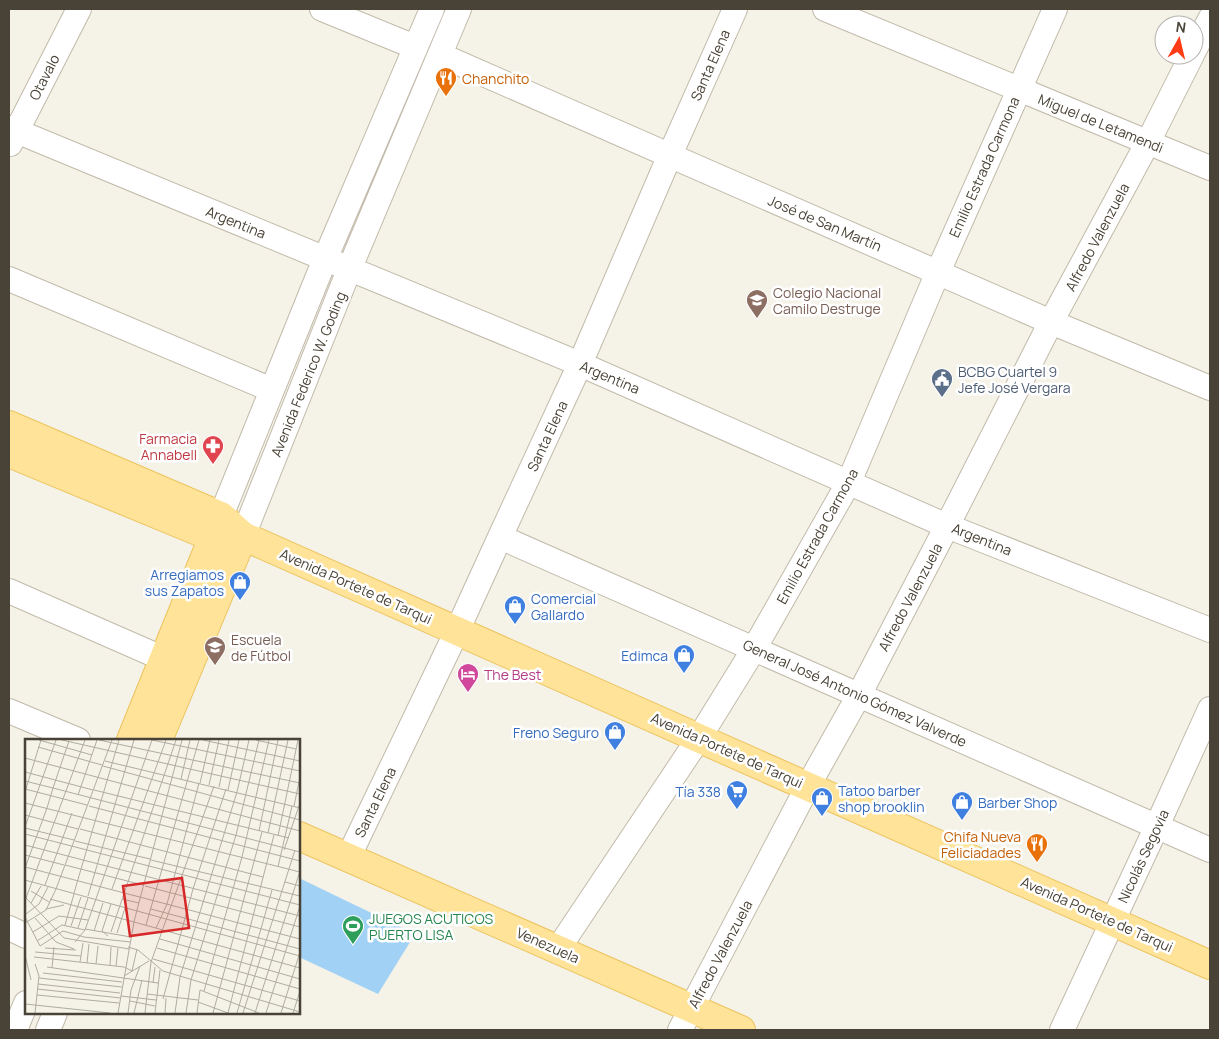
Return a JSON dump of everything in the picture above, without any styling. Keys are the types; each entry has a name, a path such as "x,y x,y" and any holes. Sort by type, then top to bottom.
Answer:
{"main road":[{"name":"Avenida Portete de Tarqui","path":"9,426 217,526"},
{"name":"Avenida Portete de Tarqui","path":"9,453 243,536 1210,965"},
{"name":"Avenida Federico W. Goding","path":"131,739 217,526"},
{"name":"Avenida Federico W. Goding","path":"158,739 243,536"},
{"name":"Venezuela","path":"300,836 558,949 686,1019 741,1030"}],"street":[{"name":"Otavalo","path":"11,135 79,9"},
{"path":"322,9 415,47"},
{"name":"Avenida Federico W. Goding","path":"217,526 326,259 432,9"},
{"name":"Avenida Federico W. Goding","path":"243,536 349,270 459,9"},
{"name":"Santa Elena","path":"348,858 457,631 580,364 735,9"},
{"name":"Miguel de Letamendi","path":"825,9 1210,168"},
{"name":"Emilio Estrada Carmona","path":"558,949 699,738 754,649 850,482 938,272 1055,9"},
{"path":"1204,31 1210,19"},
{"name":"José de San Martín","path":"440,55 1051,322 1210,388"},
{"name":"Alfredo Valenzuela","path":"686,1019 808,786 859,695 1051,322 1148,142 1187,65"},
{"name":"Argentina","path":"11,135 326,259 580,364 947,526 1210,630"},
{"path":"9,279 272,390"},
{"name":"General José Antonio Gómez Valverde","path":"500,537 1210,850"},
{"path":"9,591 164,658"},
{"name":"Nicolás Segovia","path":"1062,1030 1114,922 1210,709"},
{"path":"9,711 76,739"},
{"path":"9,928 25,936"},
{"path":"15,1030 25,1005"},
{"path":"48,1030 55,1014"}],"water":[{"name":"JUEGOS ACUTICOS PUERTO LISA","path":"300,878 415,934 378,994 300,957"}],"place":[{"name":"Chanchito","path":"446,97"},
{"name":"Colegio Nacional Camilo Destruge","path":"757,319"},
{"name":"BCBG Cuartel 9 Jefe José Vergara","path":"942,398"},
{"name":"Farmacia Annabell","path":"213,465"},
{"name":"Arregiamos sus Zapatos","path":"240,601"},
{"name":"Comercial Gallardo","path":"515,625"},
{"name":"Escuela de Fútbol","path":"215,666"},
{"name":"Edimca","path":"684,674"},
{"name":"The Best","path":"468,693"},
{"name":"Freno Seguro","path":"615,751"},
{"name":"Tía 338","path":"737,810"},
{"name":"Tatoo barber shop brooklin","path":"822,817"},
{"name":"Barber Shop","path":"962,821"},
{"name":"Chifa Nueva Feliciadades","path":"1037,863"},
{"name":"JUEGOS ACUTICOS PUERTO LISA","path":"353,945"}]}
